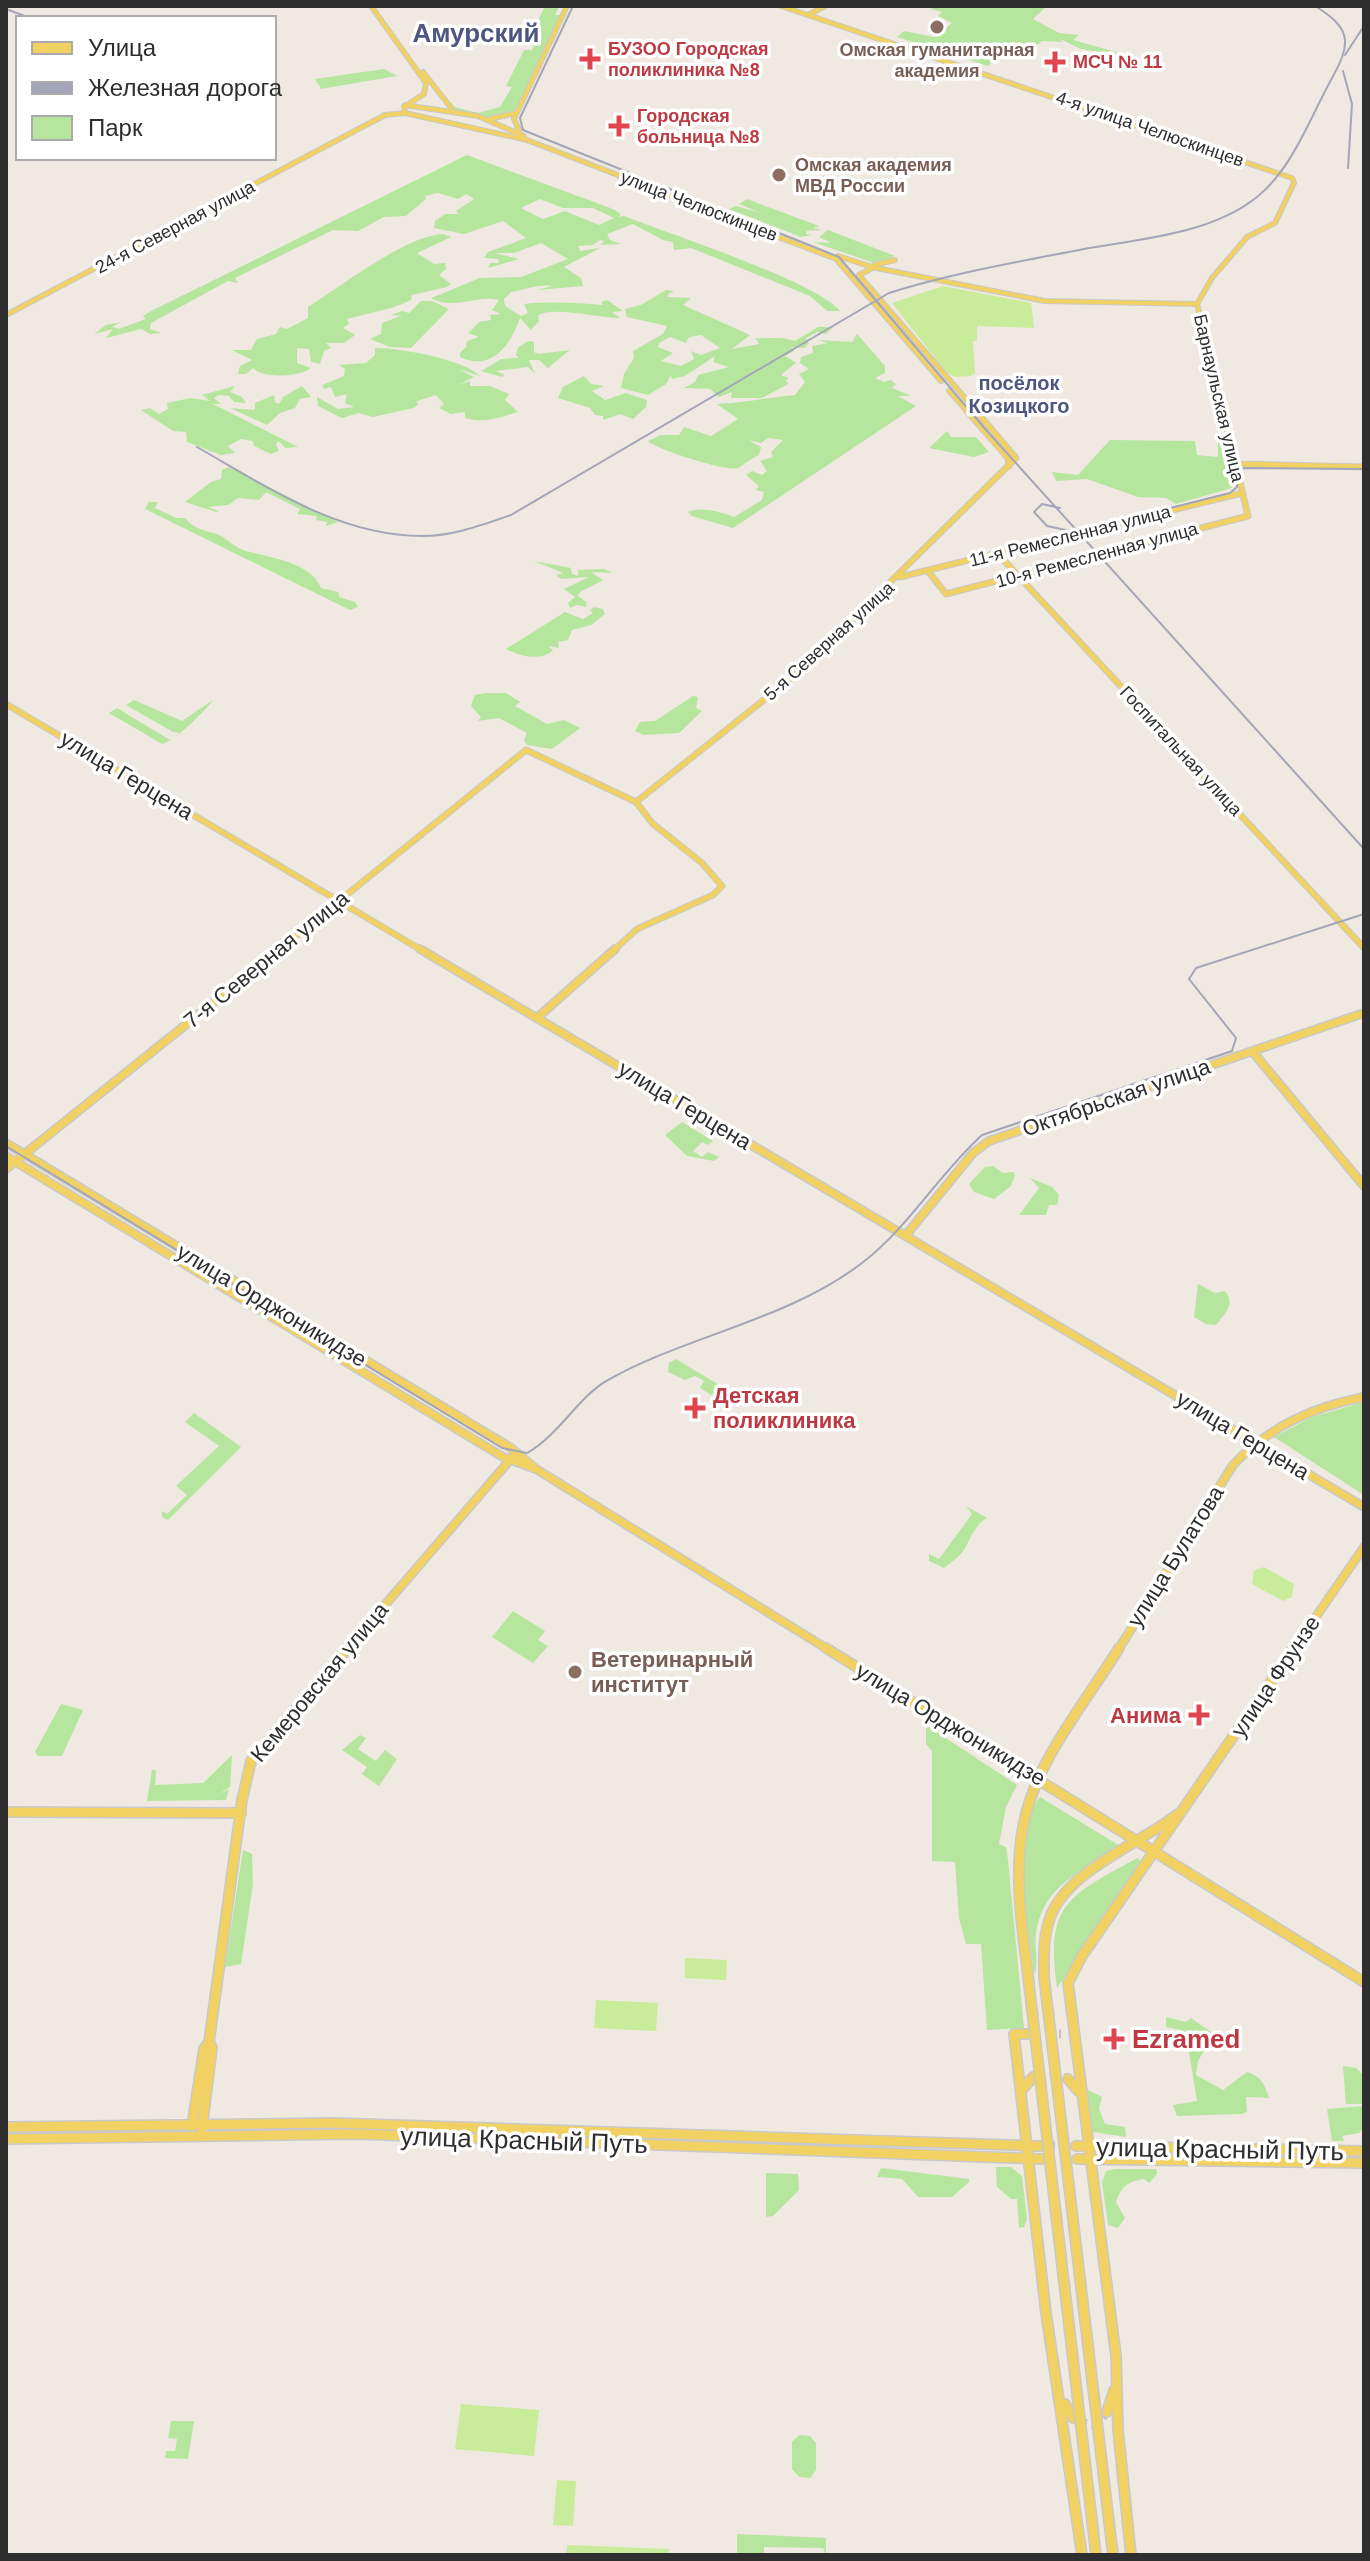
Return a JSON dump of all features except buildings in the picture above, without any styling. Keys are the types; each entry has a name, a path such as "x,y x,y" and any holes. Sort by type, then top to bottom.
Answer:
{"main road":[{"path":"374,6 426,80 447,105 458,111"},
{"path":"516,130 513,121 567,6"},
{"name":"4-я улица Челюскинцев","path":"781,6 1290,176 1294,183 1272,225 1247,237 1212,278 1197,304"},
{"path":"808,15 825,6"},
{"name":"24-я Северная улица","path":"6,315 404,106 424,94 426,80"},
{"path":"405,113 404,106 458,111 516,130 543,145"},
{"path":"485,119 505,118 518,112"},
{"name":"24-я Северная улица","path":"385,115 405,113 498,133"},
{"path":"487,131 500,129 498,125"},
{"path":"498,133 516,130"},
{"path":"498,133 543,145"},
{"name":"улица Челюскинцев","path":"543,145 834,256 988,431 1016,457 1009,466"},
{"path":"834,256 874,267 1045,301 1197,304"},
{"path":"834,256 874,267"},
{"path":"859,263 876,265 895,260"},
{"path":"852,274 874,267"},
{"name":"улица Челюскинцев","path":"859,273 988,431"},
{"name":"Барнаульская улица","path":"1197,304 1248,516"},
{"name":"5-я Северная улица","path":"636,802 792,679 1009,466"},
{"path":"1236,466 1364,468"},
{"name":"11-я Ремесленная улица","path":"898,577 1242,493"},
{"name":"10-я Ремесленная улица","path":"928,571 946,594 1248,516"},
{"path":"921,554 920,566 938,569"},
{"name":"Госпитальная улица","path":"998,554 1364,948"},
{"name":"улица Герцена","path":"6,704 1364,1507"},
{"name":"7-я Северная улица","path":"6,1169 526,750 636,802"},
{"path":"538,1017 637,929 721,889 718,881 681,844 648,819 636,802"},
{"name":"Октябрьская улица","path":"906,1235 973,1153 989,1141 1364,1013"},
{"path":"1252,1051 1364,1186"},
{"name":"улица Орджоникидзе","path":"6,1143 513,1457"},
{"name":"улица Орджоникидзе","path":"6,1156 536,1469 1364,1982"},
{"name":"улица Булатова","path":"1096,2555 1028,1976 1017,1847 1026,1807 1039,1778 1233,1465 1256,1442 1287,1422 1364,1397"},
{"name":"Кемеровская улица","path":"196,2136 204,2049 209,2042 246,1774 254,1755 513,1457"},
{"name":"улица Фрунзе","path":"1131,2555 1116,2381 1089,2159 1080,2093 1066,2034 1067,1997 1072,1971 1364,1547"},
{"name":"улица Фрунзе","path":"1113,2555 1044,1977 1046,1921 1063,1890 1142,1842 1188,1805"},
{"path":"6,1812 241,1813"},
{"path":"1027,2034 1014,2034 1048,2325 1062,2399 1082,2555"},
{"path":"1021,2091 1033,2077"},
{"path":"1068,2079 1080,2093"},
{"name":"улица Красный Путь","path":"6,2127 365,2123 1042,2159"},
{"name":"улица Красный Путь","path":"6,2139 369,2134 1040,2146"},
{"name":"улица Красный Путь","path":"1076,2146 1364,2151"},
{"name":"улица Красный Путь","path":"1077,2159 1364,2163"},
{"path":"1107,2412 1116,2381"},
{"path":"1062,2399 1073,2418"}],"green space":[{"path":"545,6 559,6 555,15 560,15 518,108 504,116 487,118 453,108 442,94 455,107 478,113 500,107 512,87 506,86 524,50 532,50 540,32 533,31"},
{"path":"936,6 1047,6 1033,19 1059,33 1079,35 1073,40 1123,54 1135,52 1107,66 1121,56 1081,49 1058,38 1063,42 1042,41 1037,45 1016,46 1015,41 988,66 897,37 904,31 934,37 952,23 938,16 942,12 931,9"},
{"path":"384,69 397,76 321,89 315,79"},
{"path":"467,155 613,209 621,214 619,217 624,216 773,273 826,299 840,311 827,311 810,296 691,248 674,250 673,242 633,224 607,234 610,240 621,244 600,245 604,241 600,240 593,245 578,246 580,251 600,248 564,267 581,278 583,286 537,290 552,286 537,286 511,292 504,299 505,306 521,316 528,313 524,304 603,305 601,302 607,300 623,311 612,312 620,318 546,313 538,315 539,321 531,330 520,318 500,352 483,361 472,361 460,357 467,341 479,337 468,333 479,322 491,320 490,315 501,314 492,310 499,300 448,303 431,298 480,278 521,277 568,259 541,243 514,253 494,253 519,259 488,268 490,263 499,263 498,259 484,258 488,252 526,238 503,221 464,234 434,228 435,221 445,214 459,214 456,211 474,199 466,194 458,199 438,193 425,196 426,199 406,216 384,217 358,231 333,230 235,278 238,283 228,281 151,323 150,329 161,333 150,334 141,329 106,338 113,329 94,334 106,325 121,322 112,327 119,329 146,319 143,316","holes":["540,199 563,208 593,208 614,218 599,225 565,211 543,219 521,208"]},
{"path":"747,199 819,226 813,228 822,230 807,231 806,234 812,235 801,237 729,209 736,206 761,213 739,204"},
{"path":"828,230 895,256 877,264 813,242 831,243 819,237"},
{"path":"443,234 451,237 417,253 434,264 445,263 446,269 439,275 451,284 447,287 412,295 411,300 403,304 347,319 349,324 343,328 355,335 344,343 326,343 331,348 324,351 320,364 311,362 309,349 297,348 297,363 311,368 306,371 272,375 253,368 246,374 238,374 240,366 252,360 232,350 251,350 257,339 276,334 280,327 287,329 308,318 308,307 374,263 411,243"},
{"path":"943,286 1031,303 1034,328 977,326 977,341 973,341 975,373 955,377 946,372 892,303"},
{"path":"666,290 674,291 667,295 669,297 691,298 683,305 750,335 732,349 759,344 755,338 795,341 818,327 833,327 826,334 817,332 806,338 809,343 804,348 791,347 794,351 785,356 796,363 781,375 789,378 786,380 788,384 762,398 731,398 732,392 719,397 710,389 684,388 695,382 698,375 729,367 713,362 715,356 685,376 672,379 671,375 666,384 648,395 621,388 624,374 634,358 633,351 663,334 667,326 627,317 625,309 641,305","holes":["701,335 720,348 701,355 691,351 694,359 681,366 661,361 673,353 658,347 659,343 670,337 686,343 689,337"]},
{"path":"421,301 432,301 449,309 411,348 390,347 370,339 381,334 382,323 401,316 391,315 402,311 409,313"},
{"path":"857,334 885,366 885,373 875,378 884,382 891,380 896,384 892,388 911,396 898,396 916,406 733,528 692,516 688,512 705,510 734,517 762,500 764,492 756,490 759,486 746,475 752,471 762,475 767,471 760,461 773,457 771,452 783,440 768,438 761,443 748,440 761,447 759,455 738,468 720,467 692,459 648,441 661,435 679,435 684,427 711,436 738,419 717,404 795,395 805,382 799,374 809,369 800,363 801,357 813,353 812,346 828,343 818,340 852,342"},
{"path":"529,341 534,342 534,352 538,354 570,350 548,368 539,360 529,360 535,374 528,367 496,371 505,375 502,377 481,371 501,359 519,358 516,355 518,347"},
{"path":"375,348 414,352 461,365 480,376 458,369 474,377 458,385 470,381 470,386 490,386 509,394 505,400 518,412 492,419 472,420 465,418 465,412 451,414 439,408 444,404 436,395 417,401 418,405 413,408 373,417 359,413 342,418 318,406 317,397 338,409 354,407 345,403 347,394 335,397 331,387 324,389 322,385 344,376 345,369 339,365 366,363 375,355"},
{"path":"584,376 591,384 604,386 592,391 605,400 626,393 647,400 646,407 633,419 620,414 603,420 603,416 595,415 590,408 558,398 563,387"},
{"path":"235,386 230,392 242,397 246,403 234,402 229,396 219,395 214,398 221,404 213,404 298,447 285,448 279,441 276,444 279,451 271,454 254,446 253,441 241,439 228,446 235,453 221,455 187,442 186,432 173,431 141,410 150,408 159,414 168,409 167,403 191,398 210,401 202,395"},
{"path":"302,386 311,397 300,399 295,408 280,413 267,425 230,408 255,410 255,403 274,395 275,402 279,404 283,397"},
{"path":"947,431 951,437 976,437 989,452 974,457 929,448"},
{"path":"1110,440 1195,441 1197,455 1218,457 1218,442 1225,444 1230,455 1232,488 1176,504 1166,498 1138,497 1087,479 1056,481 1052,472 1078,475"},
{"path":"229,467 338,522 326,526 327,522 316,520 317,516 297,514 300,509 266,492 259,500 238,498 228,505 208,507 219,511 216,512 185,502 211,482 221,479 222,470"},
{"path":"149,502 158,502 155,508 176,518 185,518 196,527 219,535 242,550 300,567 316,579 321,588 338,592 339,597 355,602 358,607 350,610 145,509"},
{"path":"534,561 571,568 572,574 578,576 578,570 604,569 613,573 591,572 603,580 580,592 578,596 587,603 586,607 577,605 570,608 568,603 575,597 564,589 589,577 561,579 556,575 563,573"},
{"path":"594,607 603,609 605,614 591,625 572,630 568,640 558,642 559,648 548,646 553,650 548,654 530,657 506,649 565,612 583,619 593,613 590,610"},
{"path":"506,693 520,702 515,706 547,724 564,720 580,728 552,749 527,745 524,740 527,733 499,718 478,721 481,717 471,706 475,695"},
{"path":"693,696 698,697 696,708 702,711 679,733 644,735 635,731 640,722 655,721"},
{"path":"134,700 182,721 213,700 180,733 126,705"},
{"path":"117,708 170,740 162,744 109,713"},
{"path":"682,1122 713,1141 708,1145 702,1142 693,1151 702,1157 708,1152 719,1157 714,1161 687,1156 665,1135"},
{"path":"993,1166 1003,1173 1014,1172 1015,1175 1011,1186 994,1199 974,1192 969,1184 985,1167"},
{"path":"1030,1178 1052,1187 1059,1195 1057,1205 1049,1205 1046,1215 1019,1215 1039,1188"},
{"path":"1198,1284 1215,1293 1225,1291 1230,1300 1216,1325 1206,1324 1194,1317"},
{"path":"676,1359 735,1395 726,1404 700,1388 704,1381 695,1376 685,1380 668,1372 669,1363"},
{"path":"1364,1402 1364,1495 1274,1437 1312,1417"},
{"path":"194,1413 241,1447 168,1520 162,1517 162,1511 167,1514 187,1495 176,1486 219,1446 185,1422"},
{"path":"966,1506 987,1518 976,1528 962,1552 944,1568 929,1561 929,1554 939,1559 972,1514"},
{"path":"1264,1567 1294,1584 1292,1597 1283,1601 1252,1584 1254,1570"},
{"path":"513,1611 545,1631 538,1640 548,1646 533,1663 492,1637"},
{"path":"61,1704 83,1710 62,1756 38,1756 35,1752"},
{"path":"926,1725 1017,1785 1006,1807 999,1844 1006,1847 1008,1860 1024,2028 987,2030 981,1944 966,1944 959,1918 955,1862 932,1861 932,1751 926,1744"},
{"path":"360,1735 366,1738 358,1749 376,1761 385,1750 397,1759 379,1786 362,1774 367,1767 342,1750"},
{"path":"232,1755 230,1787 216,1796 229,1789 226,1800 147,1801 152,1770 156,1770 155,1785 203,1783"},
{"path":"1040,1797 1120,1846 1068,1880 1047,1902 1036,1933 1034,1975 1023,1857 1025,1833"},
{"path":"243,1850 252,1854 253,1884 241,1964 225,1967"},
{"path":"1137,1858 1142,1861 1057,1988 1055,1937 1067,1905 1094,1882"},
{"path":"685,1958 727,1960 726,1980 685,1978"},
{"path":"596,2000 658,2003 656,2031 594,2028"},
{"path":"1166,2017 1186,2022 1191,2018 1214,2034 1198,2061 1196,2075 1223,2090 1247,2072 1262,2082 1269,2098 1246,2097 1247,2112 1242,2114 1177,2116 1173,2105 1197,2101 1187,2040 1180,2030 1166,2027"},
{"path":"1343,2066 1356,2068 1364,2076 1364,2104 1346,2104"},
{"path":"1084,2088 1102,2097 1099,2109 1105,2124 1125,2127 1126,2137 1093,2132"},
{"path":"1364,2106 1364,2128 1359,2133 1342,2136 1344,2141 1332,2141 1327,2109"},
{"path":"996,2167 1011,2167 1022,2176 1027,2219 1024,2227 1019,2228 1017,2199 1011,2199 997,2187"},
{"path":"881,2168 969,2179 969,2182 952,2197 918,2197 902,2179 877,2177"},
{"path":"1156,2169 1157,2174 1149,2183 1144,2179 1126,2185 1116,2202 1125,2218 1118,2228 1108,2225 1102,2182 1106,2171"},
{"path":"766,2173 798,2174 799,2190 773,2216 766,2217"},
{"path":"461,2404 539,2410 534,2456 455,2449"},
{"path":"171,2421 194,2421 188,2459 165,2458 166,2451 175,2451 177,2439 168,2438"},
{"path":"799,2435 810,2436 816,2443 816,2470 810,2478 799,2477 792,2469 792,2442"},
{"path":"557,2480 576,2481 573,2526 553,2525"},
{"path":"737,2534 826,2538 826,2555 823,2548 764,2547 764,2555 737,2555"},
{"path":"567,2545 669,2549 669,2555 566,2555"}],"tunnel":[{"path":"1031,2034 1061,2034"},
{"path":"1036,2075 1054,2073 1068,2079"},
{"path":"1046,2146 1076,2146"},
{"path":"1078,2422 1095,2425 1107,2412"}],"tram line":[{"path":"573,6 520,118 523,130 839,257 1056,507"},
{"path":"1078,531 1230,493 1237,487 1237,472 1244,468 1364,469"},
{"path":"1056,507 1042,504 1034,512 1047,526 1078,531"},
{"path":"1056,507 1060,508"},
{"path":"1056,507 1078,531"},
{"path":"1078,531 1364,849"},
{"path":"6,1146 502,1448 527,1453 550,1436 588,1395 608,1380 639,1364 802,1299 862,1263 879,1249 982,1135 1232,1051 1236,1038 1189,979 1196,968 1364,914"}],"railway":[{"path":"197,447 277,493 362,528 391,534 434,536 511,515 889,293 986,268 1175,233 1239,209 1257,197 1290,158 1338,67 1345,47 1342,30 1315,6"},
{"path":"6,9 25,16"},
{"path":"1345,55 1364,26"},
{"path":"1343,71 1352,104 1348,168"}],"place":[{"name":"Омская гуманитарная академия","path":"937,27"},
{"name":"БУЗОО Городская поликлиника №8","path":"590,59"},
{"name":"МСЧ № 11","path":"1055,62"},
{"name":"Городская больница №8","path":"619,126"},
{"name":"Омская академия МВД России","path":"779,175"},
{"name":"Детская поликлиника","path":"695,1408"},
{"name":"Ветеринарный институт","path":"575,1672"},
{"name":"Анима","path":"1199,1715"},
{"name":"Ezramed","path":"1114,2039"}],"district":[{"name":"Амурский","path":"476,33"},
{"name":"посёлок Козицкого","path":"1019,394"}]}
